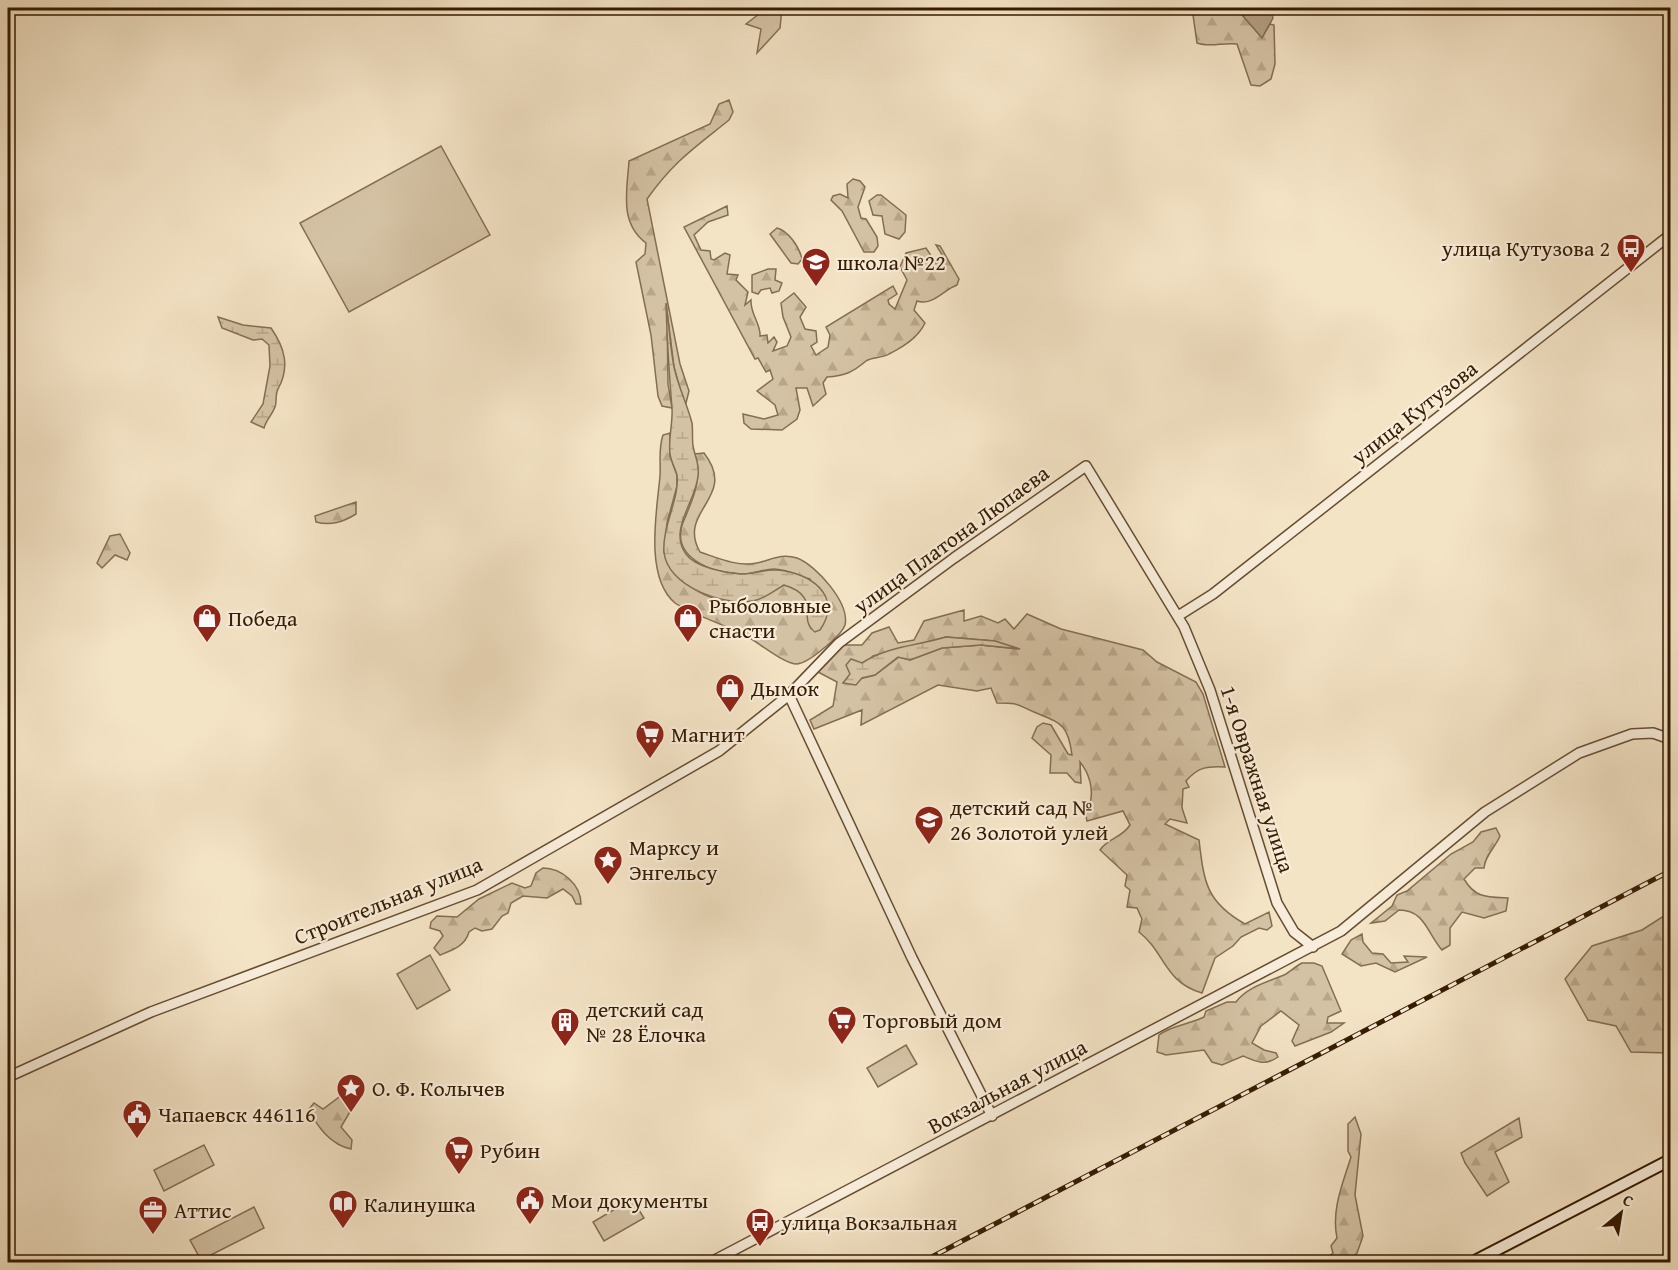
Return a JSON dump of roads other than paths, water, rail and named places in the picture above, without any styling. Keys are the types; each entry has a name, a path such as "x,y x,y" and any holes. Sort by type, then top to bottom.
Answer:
{"main road":[{"path":"1473,1263 1671,1160"}],"street":[{"name":"улица Кутузова","path":"1178,616 1213,594 1671,235"},
{"name":"1-я Овражная улица","path":"1086,466 1178,616 1210,690 1277,903 1294,932 1316,944"},
{"name":"улица Платона Люпаева","path":"789,695 839,643 954,558 1086,466"},
{"name":"Строительная улица","path":"8,1077 151,1012 477,890 719,751 789,695"},
{"path":"789,695 912,958 992,1116"},
{"name":"Вокзальная улица","path":"711,1263 1341,931 1485,812 1548,770 1605,742 1632,734 1653,733 1671,739"}],"railway":[{"path":"922,1262 1670,871"}],"place":[{"name":"улица Кутузова 2","path":"1631,274"},
{"name":"школа №22","path":"816,288"},
{"name":"Победа","path":"207,644"},
{"name":"Рыболовные снасти","path":"688,644"},
{"name":"Дымок","path":"730,714"},
{"name":"Магнит","path":"650,760"},
{"name":"детский сад № 26 Золотой улей","path":"929,846"},
{"name":"Марксу и Энгельсу","path":"608,886"},
{"name":"Торговый дом","path":"842,1046"},
{"name":"детский сад № 28 Ёлочка","path":"565,1048"},
{"name":"О. Ф. Колычев","path":"351,1114"},
{"name":"Чапаевск 446116","path":"137,1140"},
{"name":"Рубин","path":"459,1176"},
{"name":"Мои документы","path":"530,1226"},
{"name":"Калинушка","path":"343,1230"},
{"name":"Аттис","path":"153,1236"},
{"name":"улица Вокзальная","path":"760,1248"}]}
